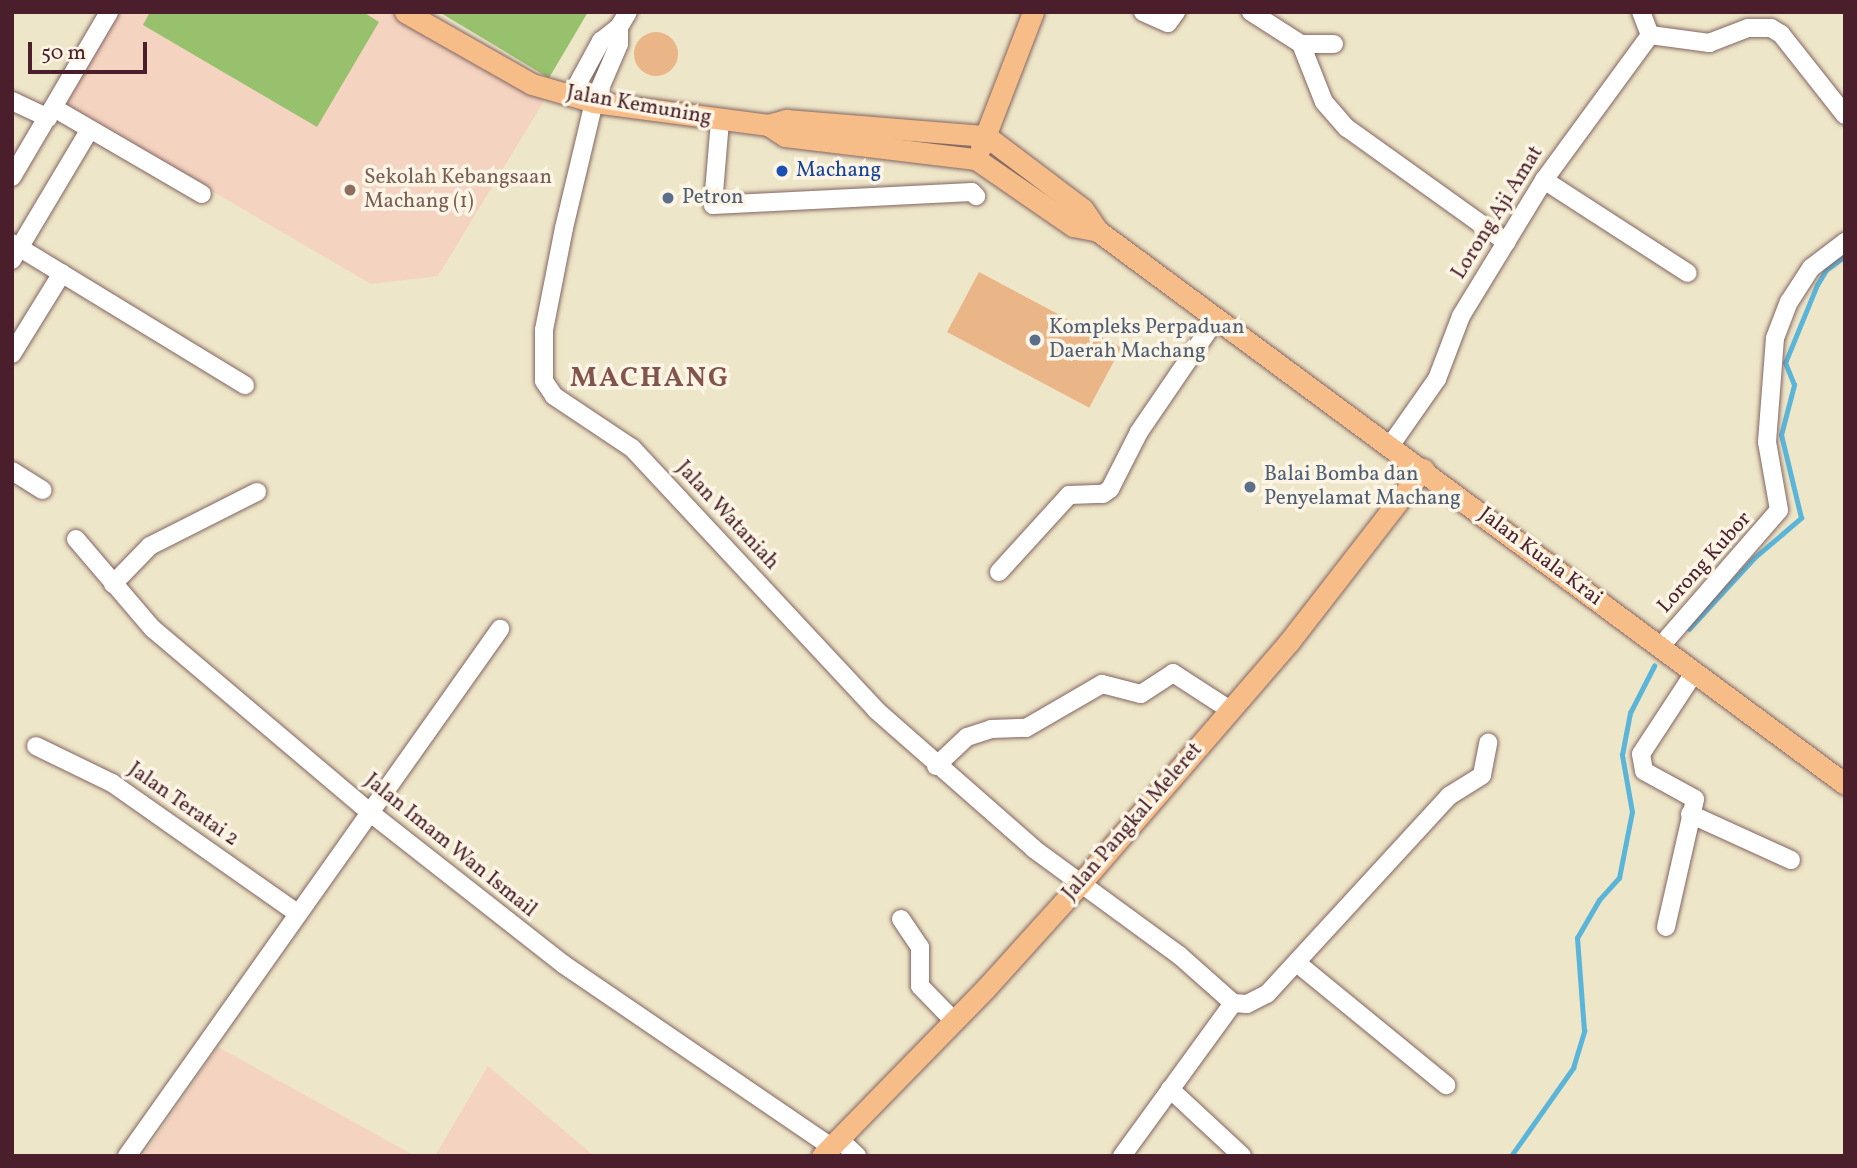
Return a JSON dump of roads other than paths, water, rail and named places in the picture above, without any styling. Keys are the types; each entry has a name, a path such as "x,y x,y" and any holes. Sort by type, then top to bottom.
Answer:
{"main road":[{"path":"976,159 1033,12"},
{"name":"Jalan Kemuning","path":"408,13 514,75 594,102 720,121 768,125 786,120 986,136"},
{"name":"Jalan Kemuning","path":"768,125 785,136 976,159"},
{"name":"Jalan Kuala Krai","path":"986,136 1083,209 1098,231 1423,469 1845,785"},
{"name":"Jalan Kuala Krai","path":"976,159 1073,226 1098,231"},
{"name":"Jalan Pangkal Meleret","path":"831,1147 954,1021 1080,884 1289,642 1423,469"}],"street":[{"path":"12,177 109,12"},
{"path":"1143,12 1168,23 1176,12"},
{"path":"1251,12 1301,44 1334,44"},
{"path":"1641,12 1650,35 1709,43 1748,28 1770,29 1781,34 1845,115"},
{"path":"571,96 601,41 624,20"},
{"name":"Jalan Wataniah","path":"624,20 618,44 594,102 544,330 541,369 548,390 632,447 876,710 936,766 1080,884 1179,955 1233,1003"},
{"name":"Lorong Aji Amat","path":"1390,446 1437,379 1461,316 1544,180 1650,35"},
{"path":"1301,44 1318,89 1353,134 1506,242"},
{"path":"12,101 90,129 202,194"},
{"path":"720,121 713,205 972,192 976,196"},
{"path":"90,129 15,251 62,273 245,385"},
{"path":"1544,180 1688,273"},
{"name":"Lorong Kubor","path":"1660,647 1779,510 1767,442 1775,338 1789,302 1811,268 1845,242"},
{"path":"12,354 62,273"},
{"path":"999,572 1069,495 1102,494 1110,489 1139,432 1216,319"},
{"path":"12,471 42,490"},
{"path":"113,584 150,546 257,492"},
{"name":"Jalan Imam Wan Ismail","path":"76,539 153,629 368,811 562,964 831,1147 857,1156"},
{"path":"127,1156 368,811 500,629"},
{"path":"936,766 967,737 991,729 1026,728 1102,684 1141,694 1173,673 1230,710"},
{"path":"1666,928 1694,797 1644,771 1640,762 1647,744 1694,673"},
{"path":"1122,1156 1233,1003 1247,1004 1260,999 1297,963 1449,796 1482,775 1488,743"},
{"name":"Jalan Teratai 2","path":"36,746 112,783 297,913"},
{"path":"1690,814 1791,860"},
{"path":"901,919 920,947 920,986 954,1021"},
{"path":"1297,963 1447,1086"},
{"path":"1170,1089 1242,1156"}],"waterway":[{"path":"1689,629 1754,558 1801,518 1781,435 1794,385 1785,363 1817,285 1826,270 1845,256"},
{"path":"1511,1156 1573,1068 1584,1031 1577,938 1599,900 1619,878 1632,812 1622,755 1630,713 1654,666"}],"place":[{"name":"Machang","path":"782,171"},
{"name":"Sekolah Kebangsaan Machang (1)","path":"350,190"},
{"name":"Petron","path":"668,198"},
{"name":"Kompleks Perpaduan Daerah Machang","path":"1035,340"},
{"name":"Balai Bomba dan Penyelamat Machang","path":"1250,487"}],"district":[{"name":"MACHANG","path":"650,379"}]}
